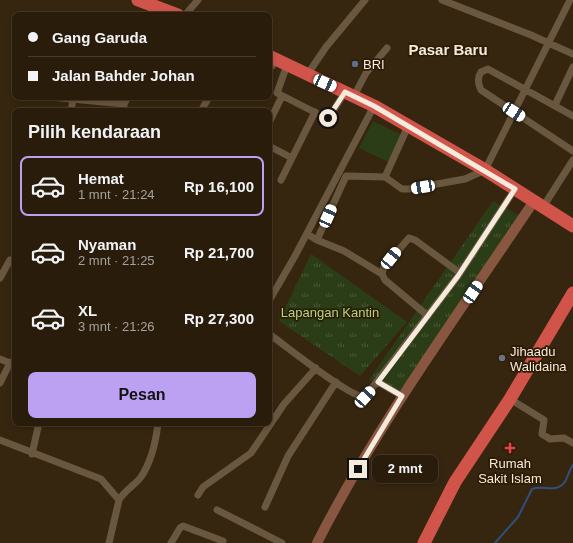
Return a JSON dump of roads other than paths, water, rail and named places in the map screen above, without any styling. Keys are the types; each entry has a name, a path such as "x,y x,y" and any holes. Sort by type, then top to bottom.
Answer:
{"highway":[{"path":"138,0 169,12"},
{"path":"276,62 374,106 485,170 573,226"},
{"path":"424,543 455,482 510,399 573,293"}],"main road":[{"path":"317,543 335,506 402,396 538,204"}],"street":[{"path":"188,12 198,0"},
{"path":"307,75 326,47 365,0"},
{"path":"442,0 573,54"},
{"path":"317,240 346,176 385,178 402,188 409,189 465,179 485,170 570,0"},
{"path":"276,62 277,93 326,118 330,116 387,48"},
{"path":"555,105 573,67"},
{"path":"573,116 526,89 488,70 481,72 478,76 481,90 573,151"},
{"path":"272,117 282,96"},
{"path":"79,100 124,108"},
{"path":"272,294 307,234 374,106"},
{"path":"281,180 314,112"},
{"path":"385,178 408,126"},
{"path":"272,148 292,158"},
{"path":"538,204 573,160"},
{"path":"272,336 336,382 362,397 365,397 460,273 515,189"},
{"path":"307,234 317,240 344,251 382,274"},
{"path":"428,316 384,280 382,274 384,267 409,238 415,240 460,273"},
{"path":"0,278 3,267 12,260"},
{"path":"0,359 12,362 0,383"},
{"path":"272,422 284,404 316,368"},
{"path":"265,507 288,456 336,382"},
{"path":"378,382 402,396"},
{"path":"510,399 544,420 541,432 548,438 555,440 564,438 573,443"},
{"path":"32,454 38,426"},
{"path":"110,543 119,500 126,490 140,478 148,463 157,426"},
{"path":"198,494 203,487 251,453 269,426"},
{"path":"0,440 32,454 101,479 119,500"},
{"path":"217,510 282,543"},
{"path":"171,543 180,528 183,526 223,541"}],"waterway":[{"path":"495,543 518,517 532,489 559,487 566,481 573,465"}],"place":[{"name":"BRI","path":"355,64"},
{"name":"Jihaadu Walidaina","path":"502,358"},
{"name":"Rumah Sakit Islam","path":"510,448"}],"district":[{"name":"Pasar Baru","path":"448,49"}],"park label":[{"name":"Lapangan Kantin","path":"330,312"}]}
